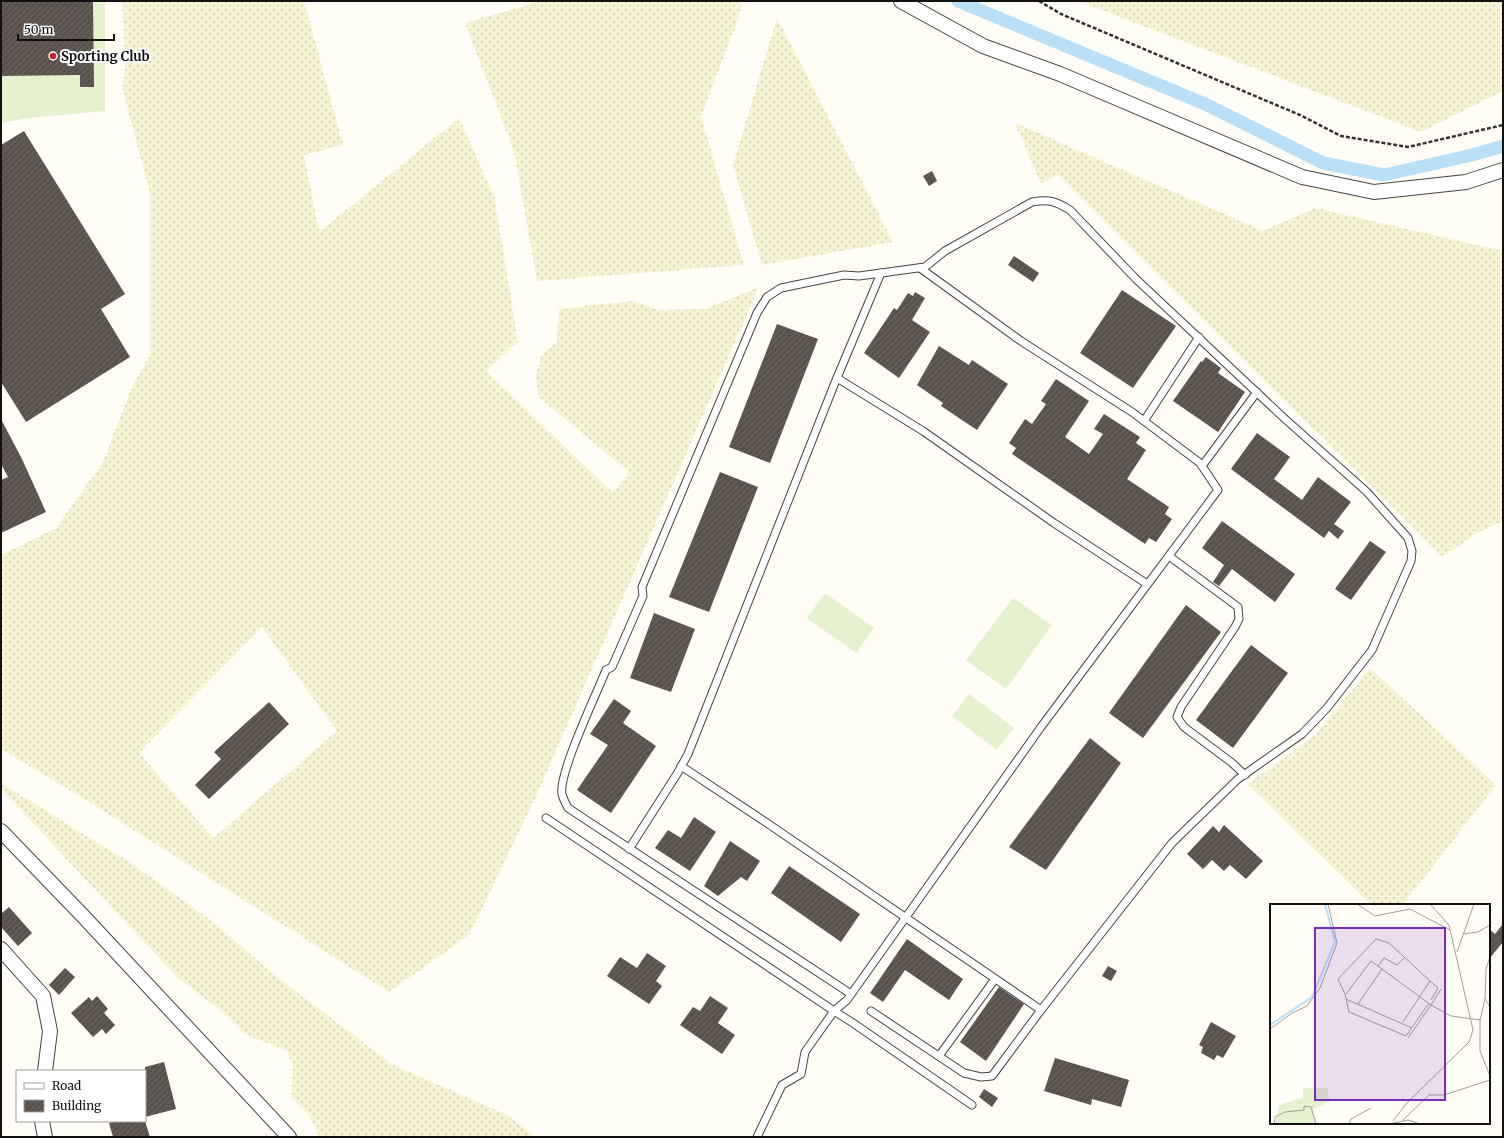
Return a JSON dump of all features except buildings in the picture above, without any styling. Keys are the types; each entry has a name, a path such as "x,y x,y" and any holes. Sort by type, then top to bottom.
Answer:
{"street":[{"path":"901,1 983,46 1060,74 1302,177 1374,192 1466,182 1503,170"},
{"path":"1,831 84,916 289,1137"},
{"path":"1,949 43,996 50,1030 45,1070"},
{"path":"42,1122 45,1137"}],"lane":[{"path":"851,994 568,808 561,794 564,775 572,750 606,670 612,667 643,596 642,586 757,314 767,297 781,288 844,275 859,276 925,267 945,251 1032,202 1047,200 1057,203 1070,210 1136,279 1367,492 1408,538 1412,550 1411,561 1372,650 1327,708 1302,734 1238,780 1172,843 1041,1010 992,1076 980,1077 964,1073 871,1011"},
{"path":"757,1137 782,1085 801,1074 805,1052 834,1011 851,994 1041,727 1218,490 1202,466 1144,420 1021,341 920,268"},
{"path":"629,849 681,766 712,694 837,378 881,273"},
{"path":"1144,420 1199,337"},
{"path":"837,378 923,431 1054,523 1148,584"},
{"path":"1202,466 1257,392"},
{"path":"1169,556 1238,607 1239,619 1235,627 1182,707 1177,717 1184,727 1231,762 1245,775"},
{"path":"681,766 1041,1010"},
{"path":"546,818 853,1023 972,1105"},
{"path":"939,1056 995,979"}],"path":[{"path":"1039,1 1061,14 1300,115 1341,136 1408,146 1503,125"}],"shaded area":[{"path":"122,1 304,1 343,145 304,155 319,232 459,118 494,196 518,342 486,371 613,493 629,472 539,397 536,376 541,356 557,342 559,309 633,301 658,310 705,309 759,287 534,801 469,935 389,992 91,803 1,749 1,555 56,528 103,462 133,385 150,356 150,193 122,87 125,70","holes":["262,627 337,731 213,838 139,753"]},
{"path":"542,1 739,1 742,8 701,117 744,265 537,281 514,151 465,23"},
{"path":"1078,1 1503,1 1503,91 1421,132"},
{"path":"777,18 893,242 762,265 733,165"},
{"path":"1015,123 1263,231 1315,208 1503,251 1503,521 1479,532 1442,557 1057,174 1041,184"},
{"path":"1370,668 1496,785 1404,904 1370,904 1248,784 1315,735"},
{"path":"1,783 135,866 209,919 277,977 393,1065 507,1115 535,1137 319,1137 305,1110 291,1098 293,1065 287,1051 245,1034 224,1013 177,977 1,789"}],"green space":[{"name":"Sporting Club","path":"1,1 105,1 105,111 29,118 1,123"},
{"path":"825,593 874,628 856,653 807,618"},
{"path":"1013,598 1052,625 1006,689 966,660"},
{"path":"969,694 1014,728 997,750 952,716"}],"waterway":[{"path":"958,1 1205,104 1323,163 1384,175 1472,155 1503,146"}],"place":[{"name":"Sporting Club","path":"53,56"}]}
